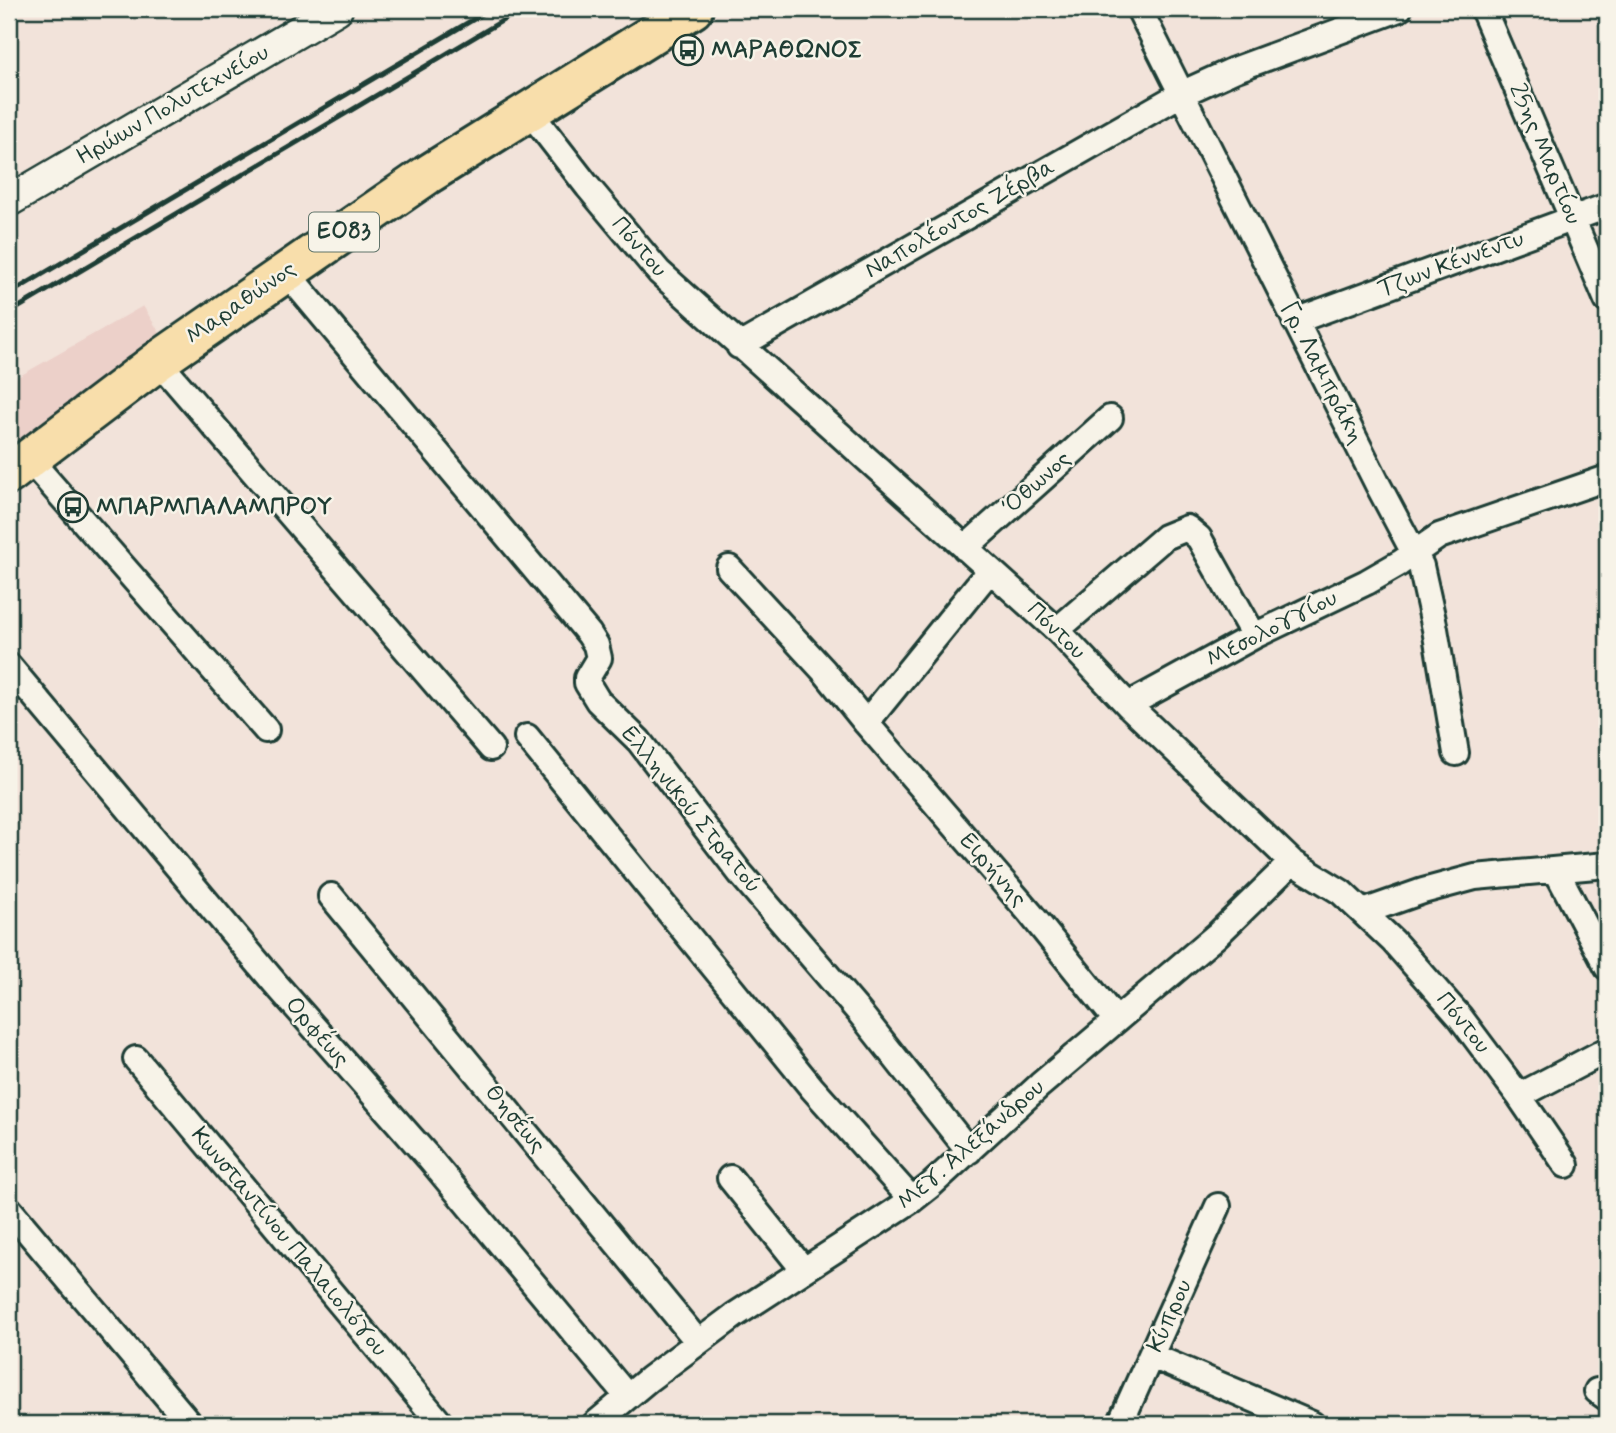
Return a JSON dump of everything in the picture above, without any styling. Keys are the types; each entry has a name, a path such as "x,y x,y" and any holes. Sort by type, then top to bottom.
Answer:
{"main road":[{"name":"Μαραθώνος","path":"19,466 158,360 426,175 693,9"}],"street":[{"name":"Ηρώων Πολυτεχνείου","path":"9,201 337,9"},
{"name":"Γρ. Λαμπράκη","path":"1139,9 1295,321 1415,552 1425,579 1456,753"},
{"name":"Ναπολέοντος Ζέρβα","path":"739,346 1181,94 1234,71 1399,9"},
{"name":"25ης Μαρτίου","path":"1483,9 1607,300"},
{"name":"Πόντου","path":"529,111 574,171 659,272 1057,630 1128,705 1292,862 1342,892 1417,966 1520,1096 1566,1165"},
{"name":"Τζων Κέννεντυ","path":"1295,321 1607,206"},
{"name":"Ελληνικού Στρατού","path":"286,272 589,634 596,645 599,658 587,678 587,683 598,701 639,741 740,873 859,1012 970,1151"},
{"path":"158,360 491,748"},
{"name":"Όθωνος","path":"965,548 1110,418"},
{"path":"19,466 74,507 266,730"},
{"name":"Μεσολογγίου","path":"1128,705 1254,636 1367,582 1439,536 1607,478"},
{"path":"1057,630 1164,537 1187,528 1196,534 1254,636"},
{"name":"Ειρήνης","path":"729,568 793,635 1030,913 1116,1020"},
{"path":"866,723 990,570"},
{"name":"Ορφέως","path":"9,666 274,982 429,1158 627,1396"},
{"path":"527,737 812,1088 912,1200"},
{"name":"Μεγ. Αλεξάνδρου","path":"595,1424 698,1342 803,1269 912,1200 1217,934 1292,862"},
{"path":"1363,912 1423,891 1475,877 1607,865"},
{"path":"1556,870 1607,967"},
{"name":"Θησέως","path":"331,896 698,1342"},
{"path":"1520,1096 1607,1050"},
{"name":"Κωνσταντίνου Παλαιολόγου","path":"136,1059 441,1424"},
{"path":"730,1178 803,1269"},
{"name":"Κύπρου","path":"1120,1424 1218,1206"},
{"path":"9,1209 190,1424"},
{"path":"1152,1356 1312,1424"}],"shaded area":[{"path":"143,306 166,343 9,464 9,382"}],"railway":[{"path":"9,294 491,9"},
{"path":"9,313 522,9"}],"place":[{"name":"ΜΑΡΑΘΩΝΟΣ","path":"688,50"},
{"name":"ΜΠΑΡΜΠΑΛΑΜΠΡΟΥ","path":"73,507"}]}
